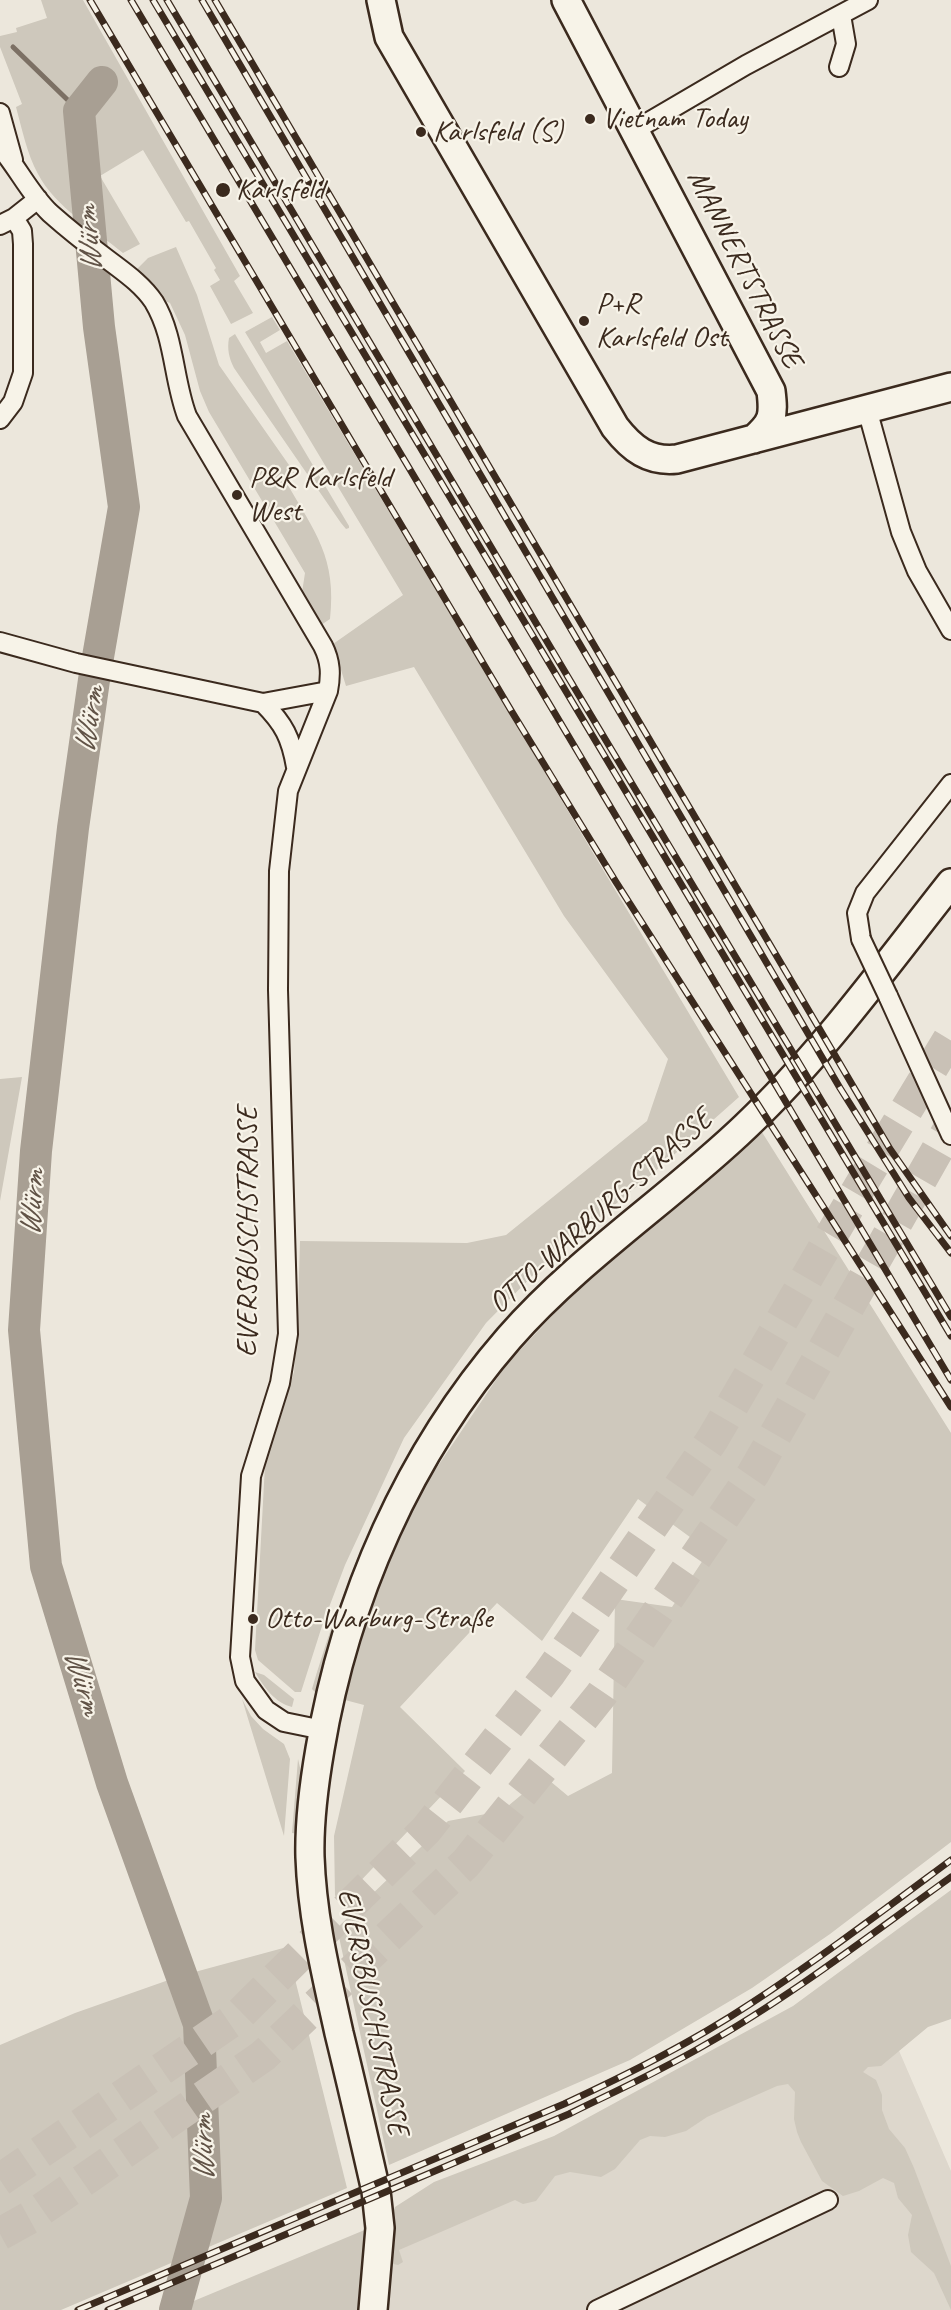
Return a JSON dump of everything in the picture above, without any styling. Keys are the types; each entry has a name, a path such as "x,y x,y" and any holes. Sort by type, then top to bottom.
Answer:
{"main road":[{"path":"381,0 389,37 444,135 623,437 640,453 664,460 754,439 951,387"},
{"name":"MANNERTSTRASSE","path":"566,0 771,391 773,410 770,421 754,439"},
{"path":"771,391 791,408 806,413 867,410"},
{"name":"OTTO-WARBURG-STRASSE","path":"323,1730 340,1655 364,1584 424,1456 464,1395 510,1337 567,1280 738,1134 792,1078 848,1013 951,882"},
{"name":"EVERSBUSCHSTRASSE","path":"323,1730 314,1783 310,1832 315,1923 376,2192 380,2228 373,2310"}],"street":[{"path":"635,130 746,65 868,0"},
{"path":"839,67 846,44 841,15"},
{"path":"0,113 13,162"},
{"path":"0,147 13,162"},
{"name":"EVERSBUSCHSTRASSE","path":"13,162 38,199 72,233 140,285 159,312 171,344 178,390 187,416 327,655 330,669 328,692 288,791 283,824 278,926 288,1334 280,1383 251,1476 240,1657 245,1681 266,1710 284,1722 323,1730"},
{"path":"0,419 13,402 23,373 22,231 7,221 38,199"},
{"path":"867,410 901,531 917,571 951,630"},
{"path":"0,642 76,663 262,703 328,692"},
{"path":"262,703 279,719 292,743 296,767"},
{"path":"951,784 866,893 857,913 861,939 951,1135"},
{"path":"597,2310 828,2200"}],"shaded area":[{"path":"41,0 83,0 240,276 234,281 253,313 231,324 210,286 220,280 214,270 216,268 143,150 100,176 140,244 123,253 76,217 45,186 28,150 16,107 22,104 0,47 0,36 17,32 16,28 47,18"},
{"path":"176,247 197,295 219,365 296,475 286,482 322,546 330,579 330,619 321,625 301,599 305,573 209,412 200,391 185,335 170,303 162,300 137,269 148,258"},
{"path":"272,317 280,330 260,342 266,353 287,341 739,1097 659,1168 547,1261 486,1323 404,1438 345,1565 301,1692 295,1692 258,1660 255,1650 265,1465 294,1372 300,1241 467,1243 506,1235 647,1121 668,1059 564,916 414,667 346,686 333,644 403,595 245,332"},
{"path":"235,334 349,528 346,529 341,523 234,368 228,346 229,338"},
{"path":"22,1077 0,1201 0,1079"},
{"path":"760,1129 951,1433 951,1842 830,1934 752,1988 630,2060 389,2165 337,1928 448,1821 502,1811 544,1776 568,1796 612,1773 615,1599 672,1607 709,1551 638,1499 542,1641 497,1603 400,1707 465,1771 351,1891 335,1896 334,1836 364,1705 345,1700 375,1593 423,1488 506,1365 581,1285"},
{"path":"414,1449 417,1451 333,1643 317,1694 312,1689 343,1596 382,1506"},
{"path":"255,1672 264,1675 294,1699 292,1707 275,1698"},
{"path":"242,1699 251,1716 263,1729 284,1744 290,1759 284,1836"},
{"path":"298,1759 302,1776 298,1834 292,1833"},
{"path":"951,1890 951,2019 928,2027 881,2066 868,2067 863,2072 876,2080 882,2095 882,2110 889,2129 905,2148 951,2266 951,2310 934,2273 911,2252 908,2235 912,2215 898,2198 894,2183 883,2178 859,2191 843,2196 822,2181 797,2132 794,2119 795,2092 788,2084 777,2086 707,2117 686,2131 665,2137 650,2136 640,2140 615,2169 601,2177 570,2172 555,2176 536,2201 523,2204 515,2200 399,2250 403,2262 398,2265 389,2263 390,2221 395,2207 434,2182 554,2136 793,2006"},
{"path":"287,1947 347,2188 61,2310 0,2310 0,2045 75,2013 180,1976"},
{"path":"887,2023 951,2171 951,2310 361,2310 367,2229"},
{"path":"367,2229 361,2310 172,2310"}],"waterway":[{"path":"13,47 79,111"},
{"name":"Würm","path":"102,82 79,111 99,327 124,507 94,680 73,828 36,1151 24,1330 46,1566 112,1783 199,2024 206,2198 175,2310"}],"tunnel":[{"path":"0,2180 236,2018 426,1830 549,1674 712,1440 951,1036"},
{"path":"0,2234 29,2218 263,2056 466,1863 601,1695 753,1474 951,1126"}],"railway":[{"path":"90,0 512,712 616,882 951,1407"},
{"path":"131,0 951,1380"},
{"path":"153,0 951,1336"},
{"path":"167,0 951,1317"},
{"path":"202,0 840,1088 909,1198 951,1253"},
{"path":"215,0 890,1149 951,1236"},
{"path":"78,2310 564,2104 659,2057 705,2032 776,1987 951,1860"},
{"path":"108,2310 569,2114 654,2073 767,2007 951,1877"}],"place":[{"name":"Vietnam Today","path":"590,119"},
{"name":"Karlsfeld (S)","path":"421,132"},
{"name":"Karlsfeld","path":"223,190"},
{"name":"P+R Karlsfeld Ost","path":"584,321"},
{"name":"P&R Karlsfeld West","path":"237,495"},
{"name":"Otto-Warburg-Straße","path":"253,1619"}]}
